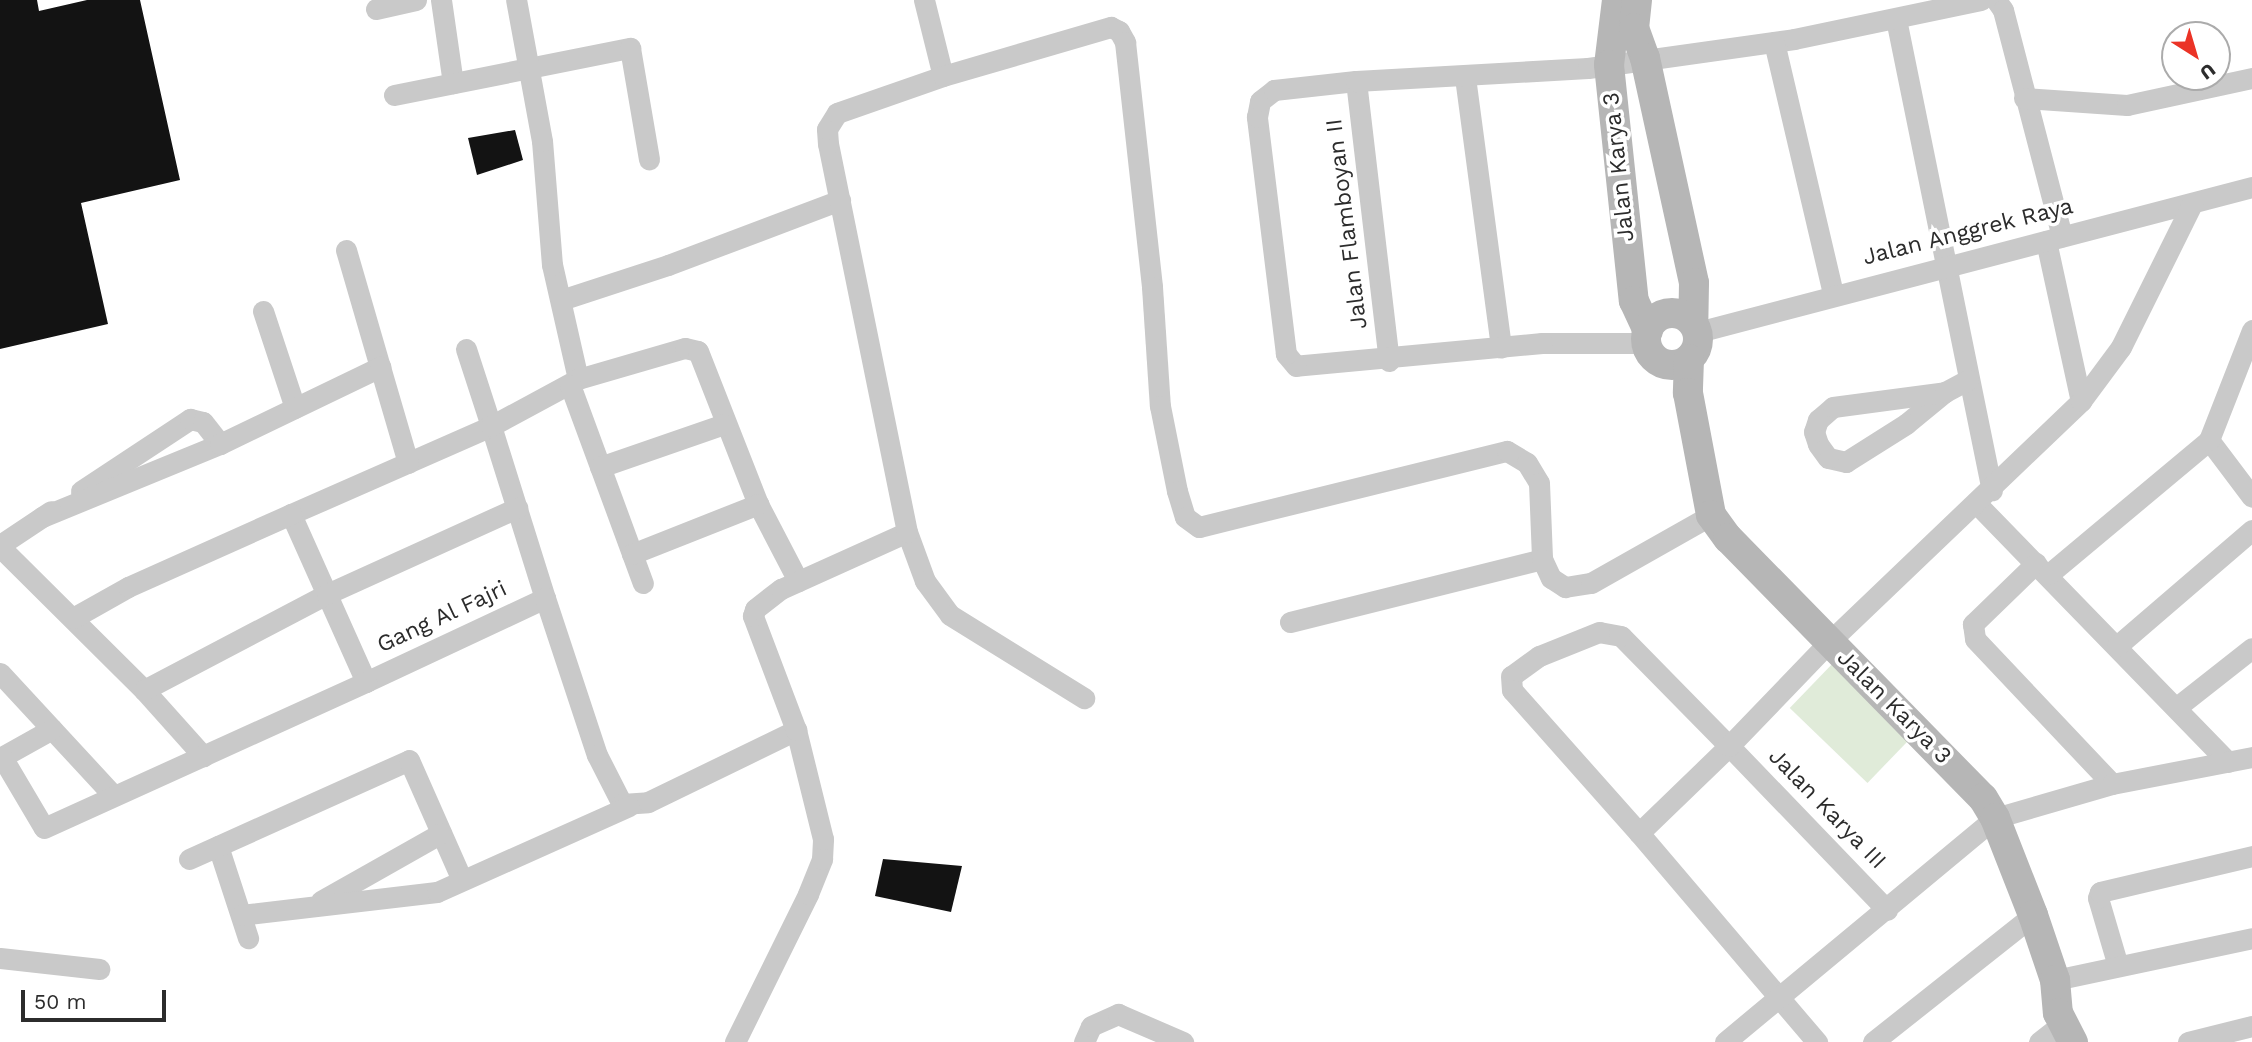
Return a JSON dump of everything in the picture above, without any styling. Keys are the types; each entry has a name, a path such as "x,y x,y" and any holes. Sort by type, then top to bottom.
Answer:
{"street":[{"path":"376,9 416,0"},
{"path":"441,0 453,83"},
{"path":"516,0 542,141 552,265 561,300 574,382 600,467 643,583"},
{"path":"924,0 943,76"},
{"name":"Jalan Karya 3","path":"1617,0 1609,65 1634,301 1673,341 1688,393 1711,514 1829,642 1947,759 1996,818 2055,980 2068,1032"},
{"name":"Jalan Karya 3","path":"1637,0 1634,28 1646,58 1694,283 1673,341"},
{"path":"1673,341 1615,339 1389,361 1296,366 1286,354 1257,117 1260,101 1275,90 1356,81 1465,77 1609,65 1774,42 1981,0"},
{"path":"1996,0 2003,10 2025,98 2054,238 2081,401"},
{"path":"1895,19 1947,264 1968,380 1984,497 2042,568 2228,762"},
{"path":"1084,698 950,615 925,581 907,533 828,144 830,121 837,113 943,76 1111,26 1122,36 1152,287 1160,406 1185,517 1199,527 1216,526 1507,451 1527,463 1539,483 1542,559 1551,578 1564,587 1591,583 1711,514"},
{"path":"1774,42 1833,293"},
{"path":"394,95 527,66 630,48 649,159"},
{"path":"1465,77 1501,348"},
{"path":"2025,98 2127,105 2252,78"},
{"name":"Jalan Flamboyan II","path":"1356,81 1389,361"},
{"name":"Jalan Anggrek Raya","path":"1673,341 1833,293 2252,187"},
{"path":"561,300 668,265 840,200"},
{"path":"1816,1042 1639,833 1729,746 1829,642 1984,497 2081,401 2121,347 2192,204"},
{"path":"346,250 408,463"},
{"path":"264,311 295,408"},
{"path":"2112,784 1975,639 1973,624 2209,440 2243,375 2252,330"},
{"path":"73,618 128,587 491,426 574,382 693,347 706,364 724,424 758,504 797,581"},
{"name":"Gang Al Fajri","path":"291,514 366,682 545,597 466,349"},
{"path":"42,517 220,444 380,367"},
{"path":"1945,391 1833,407 1818,420 1814,432 1818,444 1828,458 1846,462 1906,424 1945,391 1968,380"},
{"path":"203,756 144,690 0,546 190,419 203,422 220,444"},
{"path":"600,467 724,424"},
{"path":"2209,440 2252,497"},
{"path":"632,554 758,504"},
{"path":"144,690 327,594 517,508"},
{"path":"2117,646 2252,530"},
{"path":"735,1042 822,859 820,816 796,730 754,616 764,598 907,533"},
{"path":"1290,622 1542,559"},
{"path":"545,597 597,755 616,796 629,806"},
{"name":"Jalan Karya III","path":"1639,833 1512,690 1513,671 1575,642 1614,632 1729,746 1887,910"},
{"path":"2177,707 2252,648"},
{"path":"0,673 113,795"},
{"path":"52,729 2,757 44,828 366,682"},
{"path":"241,915 437,892 629,806 648,802 796,730"},
{"path":"1725,1042 1996,818 2112,784 2252,757"},
{"path":"189,859 408,760 462,880"},
{"path":"311,907 441,833"},
{"path":"218,846 248,938"},
{"path":"2118,966 2098,898 2100,892 2252,856"},
{"path":"1873,1042 2033,915"},
{"path":"2055,980 2252,938"},
{"path":"0,958 99,969"},
{"path":"1084,1042 1097,1022 1118,1014 1183,1042"},
{"path":"2188,1042 2252,1026"},
{"path":"2039,1042 2068,1032"}],"green space":[{"path":"1837,659 1915,734 1867,783 1790,708"}],"building":[{"path":"0,0 37,0 39,11 87,0 140,0 180,180 81,203 108,324 0,349"},
{"path":"515,130 523,160 477,175 468,138"},
{"path":"883,859 962,866 951,912 875,896"}]}
